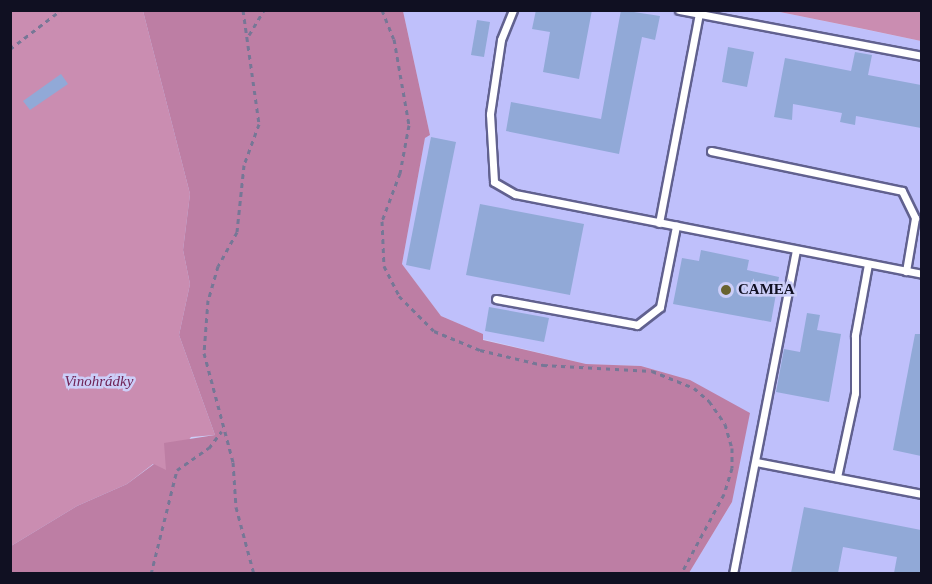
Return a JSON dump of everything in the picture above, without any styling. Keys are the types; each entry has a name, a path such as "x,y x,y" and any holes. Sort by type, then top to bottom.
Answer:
{"lane":[{"path":"513,10 501,40 490,114 494,182 515,194 921,274"},
{"path":"679,10 921,56"},
{"path":"659,223 699,14"},
{"path":"711,151 902,191 915,218 906,271"},
{"path":"496,299 637,326 660,307 675,226"},
{"path":"733,573 796,250"},
{"path":"837,477 855,393 855,335 868,264"},
{"path":"756,462 921,494"}],"path":[{"path":"10,49 61,10"},
{"path":"243,10 249,35 259,124 244,165 237,232 218,266 205,325 204,353 222,431 233,462 236,507 254,573"},
{"path":"249,35 264,10"},
{"path":"151,573 177,470 209,448 222,431"}],"shaded area":[{"path":"143,11 403,11 430,135 425,138 402,264 441,316 483,334 483,340 586,364 641,366 690,380 750,413 732,502 689,573 11,573 11,546 77,506 127,484 154,464 166,470 164,443 215,435 179,335 190,284 183,250 190,194"},
{"path":"403,11 775,11 921,41 921,573 689,573 732,502 690,380 641,366 586,364 483,339 482,334 441,316 402,264 425,138 430,135"}],"green space":[{"name":"Vinohrádky","path":"11,11 143,11 190,194 183,250 190,284 179,335 215,435 191,437 166,471 153,464 127,484 77,506 11,546"},
{"path":"775,11 921,11 921,41 864,29"}],"building":[{"path":"536,10 592,10 579,79 543,72 550,32 532,29"},
{"path":"621,10 660,16 655,40 642,37 619,154 506,131 511,102 601,119"},
{"path":"477,20 490,22 484,57 471,55"},
{"path":"728,47 754,52 747,87 722,82"},
{"path":"855,52 872,55 868,75 921,85 921,128 856,116 855,125 840,122 842,113 793,104 792,120 774,117 785,58 851,71"},
{"path":"61,74 68,84 30,110 23,101"},
{"path":"431,137 456,142 430,270 406,265"},
{"path":"480,204 584,224 570,295 466,275"},
{"name":"CAMEA","path":"701,250 749,260 747,270 779,277 771,322 673,304 682,258 699,261"},
{"path":"489,307 549,318 544,342 485,331"},
{"path":"807,313 820,315 817,330 841,334 829,402 776,392 784,349 800,352"},
{"path":"915,334 921,334 921,456 893,450"},
{"path":"804,507 921,530 921,573 894,573 897,557 843,547 838,573 791,573"}],"place":[{"name":"CAMEA","path":"726,290"}]}
